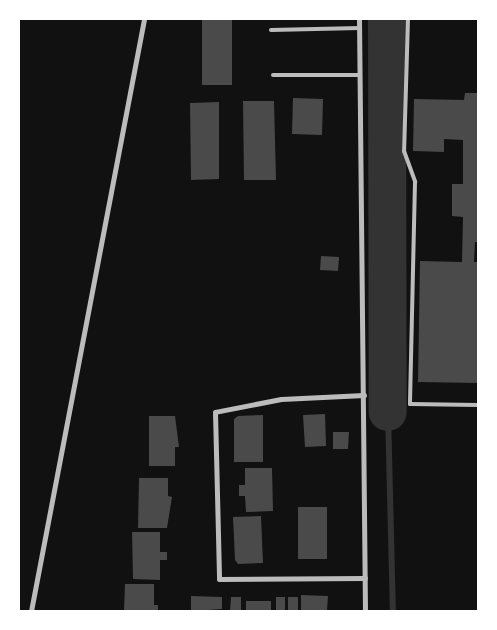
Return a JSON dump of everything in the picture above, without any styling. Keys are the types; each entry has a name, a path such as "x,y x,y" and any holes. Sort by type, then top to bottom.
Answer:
{"street":[{"path":"31,611 144,19"},
{"path":"359,19 365,611"},
{"path":"364,395 281,399 215,412 219,579 365,578"}],"lane":[{"path":"408,19 404,151 415,182 410,404 478,405"},
{"path":"271,30 360,28"},
{"path":"273,75 360,75"}],"building":[{"path":"202,19 232,19 232,85 202,85"},
{"path":"465,93 478,93 478,242 475,242 474,262 478,262 478,383 418,382 420,261 462,262 463,217 452,216 452,184 463,184 463,140 444,139 444,152 413,151 414,99 464,100"},
{"path":"293,98 323,99 322,135 292,134"},
{"path":"243,101 274,101 276,180 244,180"},
{"path":"219,102 219,179 191,180 190,103"},
{"path":"321,256 339,257 338,271 320,270"},
{"path":"325,414 326,446 305,447 303,415"},
{"path":"263,415 263,462 234,462 234,419 238,416"},
{"path":"149,416 175,416 179,447 175,447 175,466 149,466"},
{"path":"333,432 349,432 348,449 333,449"},
{"path":"245,468 272,468 273,511 246,512 245,496 239,496 239,485 245,485"},
{"path":"139,478 168,478 168,496 172,497 167,528 138,528"},
{"path":"298,507 327,507 327,559 298,559"},
{"path":"261,516 263,563 238,564 235,560 233,517"},
{"path":"132,532 160,532 160,552 167,552 167,560 160,560 160,580 133,579"},
{"path":"125,584 154,584 154,605 158,605 158,611 124,611"},
{"path":"301,595 328,596 327,611 301,611"},
{"path":"191,596 222,597 222,609 191,611"},
{"path":"231,597 241,597 241,611 230,611"},
{"path":"276,597 285,597 285,611 276,611"},
{"path":"288,597 298,597 298,611 288,611"},
{"path":"246,601 271,601 271,611 246,611"}],"waterway":[{"path":"387,19 388,412"},
{"path":"388,412 393,611"}]}
